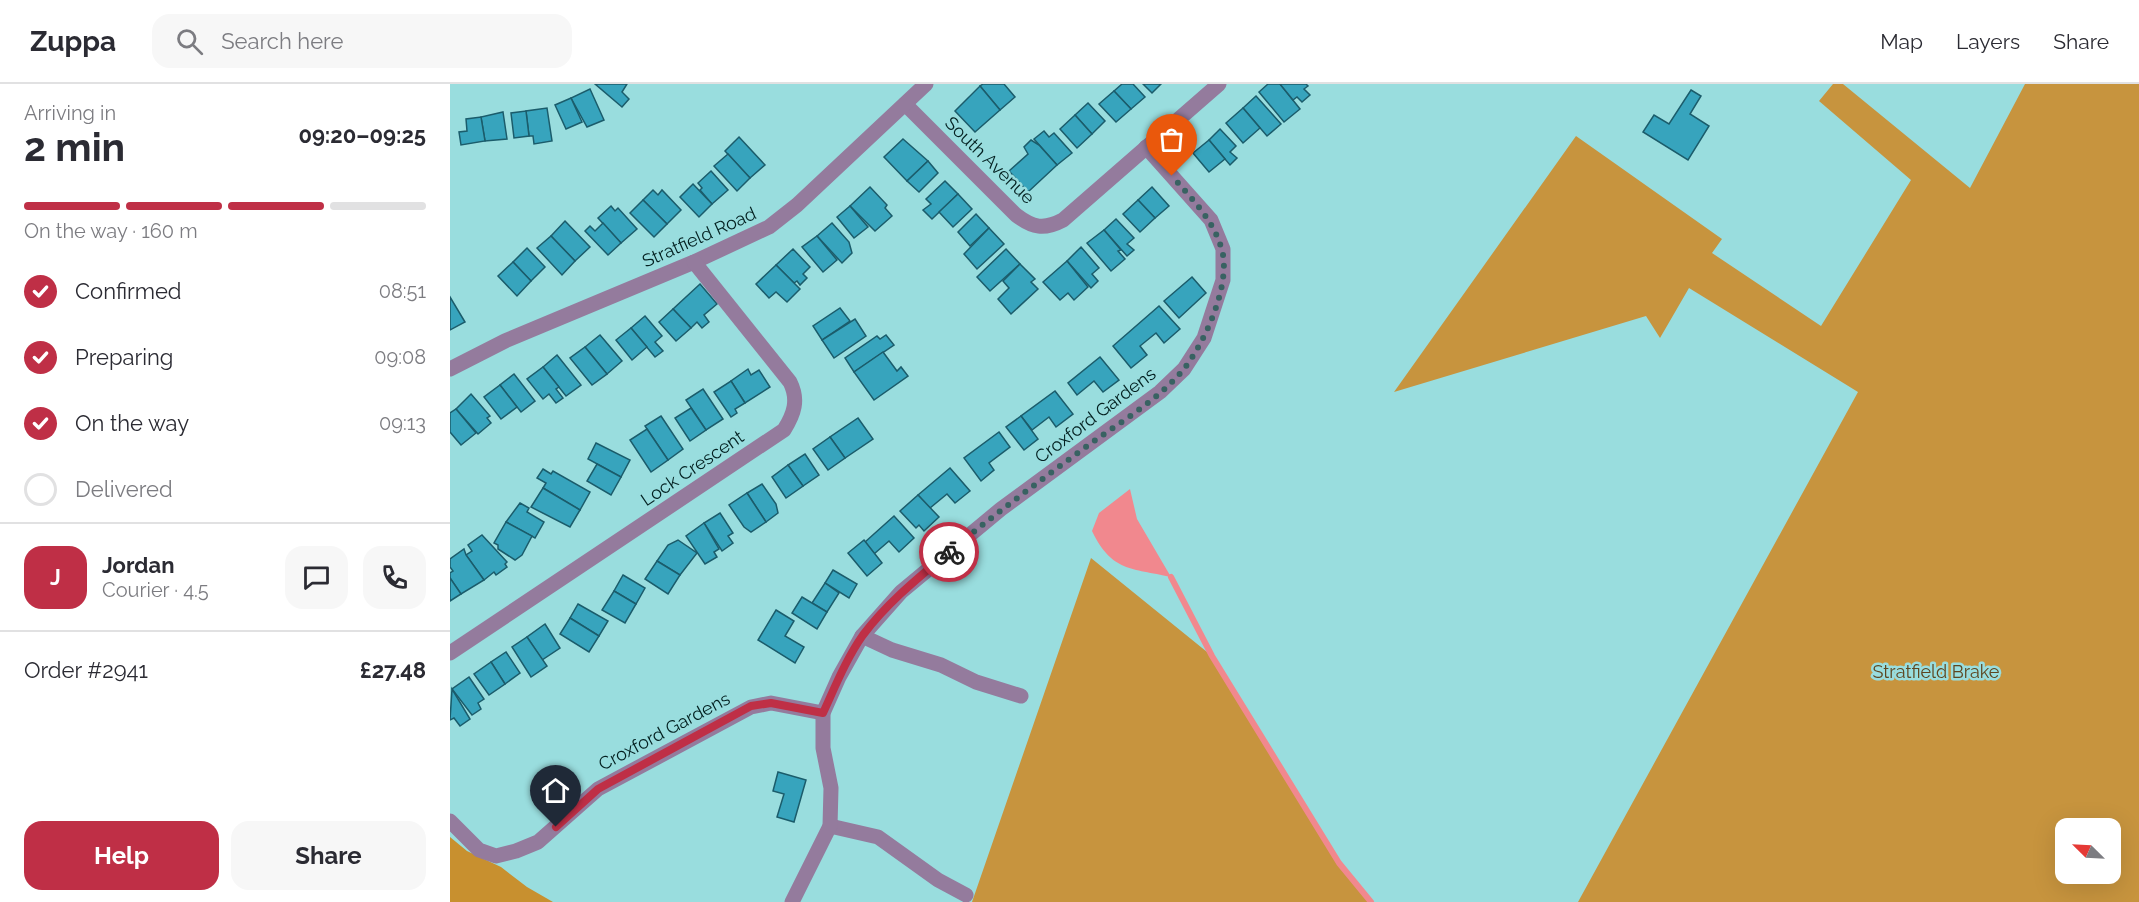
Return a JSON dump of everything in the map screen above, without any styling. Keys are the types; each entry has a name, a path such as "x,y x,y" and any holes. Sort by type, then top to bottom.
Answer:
{"street":[{"name":"Stratfield Road","path":"450,369 505,341 769,228 797,205 926,84"},
{"name":"South Avenue","path":"905,104 1016,215 1028,224 1041,228 1063,220 1218,84"},
{"name":"Croxford Gardens","path":"792,902 830,826 831,788 824,748 823,713 839,677 862,636 901,592 1001,509 1160,392 1184,369 1204,338 1223,280 1222,249 1210,220 1146,147"},
{"name":"Lock Crescent","path":"450,653 784,430 793,416 795,402 790,382 694,262"},
{"path":"862,636 892,650 941,665 976,682 1021,696"},
{"name":"Croxford Gardens","path":"450,821 479,850 496,856 516,851 538,843 598,789 751,706 771,703 823,713"},
{"path":"830,826 878,837 938,880 966,895"}],"green space":[{"name":"Stratfield Brake","path":"1833,84 1843,84 1970,188 2025,84 2139,84 2139,902 1578,902 1858,392 1689,288 1660,338 1646,316 1394,392 1576,136 1722,239 1712,253 1821,326 1911,180 1819,101"},
{"path":"1091,558 1212,656 1339,863 1371,902 972,902"}],"shaded area":[{"path":"1130,489 1137,519 1171,577 1134,569 1115,561 1099,544 1092,531 1099,513"},
{"path":"450,837 467,851 501,867 527,887 553,902 450,902"}],"building":[{"path":"595,84 627,84 622,92 629,99 622,107"},
{"path":"1004,84 1015,97 1000,110 980,86"},
{"path":"1122,84 1133,84 1145,97 1131,109 1114,91"},
{"path":"1143,84 1161,84 1152,93"},
{"path":"1268,84 1280,84 1300,109 1284,122 1259,92"},
{"path":"1280,84 1306,84 1308,86 1304,89 1310,95 1302,102 1297,97 1293,100"},
{"path":"980,86 1000,110 975,132 955,111"},
{"path":"590,89 604,120 587,127 571,98"},
{"path":"1691,90 1701,96 1690,114 1709,126 1688,160 1643,132 1654,115 1669,124"},
{"path":"1114,91 1131,109 1116,122 1099,104"},
{"path":"1256,96 1281,124 1267,136 1243,108"},
{"path":"571,98 582,122 566,129 555,105"},
{"path":"1088,103 1105,121 1092,134 1075,115"},
{"path":"547,108 552,141 534,144 533,136 529,136 526,111"},
{"path":"1243,108 1260,128 1243,143 1226,123"},
{"path":"526,111 529,136 514,138 511,113"},
{"path":"503,112 507,139 485,141 481,117"},
{"path":"1075,115 1092,134 1077,148 1060,129"},
{"path":"481,117 485,141 461,145 459,132 467,131 466,119"},
{"path":"1220,129 1236,146 1230,152 1237,158 1230,165 1209,140"},
{"path":"1044,131 1049,137 1054,133 1072,153 1057,165 1034,139"},
{"path":"739,137 765,165 750,178 725,151"},
{"path":"903,139 928,161 907,181 884,157"},
{"path":"1031,140 1039,145 1057,165 1028,192 1009,171 1028,154 1024,147"},
{"path":"1209,140 1225,159 1209,172 1193,153"},
{"path":"728,154 750,178 737,191 714,166"},
{"path":"928,161 938,173 919,192 907,181"},
{"path":"711,171 728,190 712,204 700,190 702,188 698,183"},
{"path":"945,181 958,194 932,219 923,210 931,204 926,199"},
{"path":"693,184 712,204 699,217 680,197"},
{"path":"870,187 887,205 885,208 892,216 875,231 850,206"},
{"path":"1152,187 1169,206 1155,218 1138,200"},
{"path":"653,190 658,195 662,190 681,210 667,224 643,200"},
{"path":"958,194 972,209 953,227 939,212"},
{"path":"643,200 667,224 654,237 630,213"},
{"path":"1138,200 1155,218 1140,232 1123,214"},
{"path":"611,206 615,211 618,208 637,229 621,243 598,218"},
{"path":"850,206 868,227 854,238 837,217"},
{"path":"976,214 989,228 970,246 958,232"},
{"path":"1116,219 1134,238 1127,244 1134,250 1127,256 1104,230"},
{"path":"565,221 590,247 575,261 551,236"},
{"path":"603,223 621,243 608,255 585,231 590,226 595,231"},
{"path":"832,223 849,242 852,253 842,263 817,236"},
{"path":"989,228 1004,244 977,269 964,254"},
{"path":"1104,230 1121,250 1118,251 1125,259 1111,271 1087,243"},
{"path":"551,236 575,261 562,275 537,248"},
{"path":"817,236 837,260 823,272 802,247"},
{"path":"1081,247 1099,268 1092,274 1098,281 1091,288 1067,261"},
{"path":"527,248 545,267 531,281 513,262"},
{"path":"793,249 810,267 803,274 807,278 800,285 797,281 794,283 776,265"},
{"path":"1006,249 1020,264 990,291 977,277"},
{"path":"1067,261 1088,287 1074,300 1068,293 1060,300 1043,282"},
{"path":"513,262 531,281 517,296 498,276"},
{"path":"1020,264 1035,279 1031,282 1038,289 1011,314 998,299 1009,288 1003,281"},
{"path":"776,265 800,289 787,302 776,292 769,298 756,284"},
{"path":"1192,277 1206,293 1179,318 1164,301"},
{"path":"700,284 717,304 704,315 709,322 702,328 697,322 691,328 673,309"},
{"path":"450,297 465,322 450,330"},
{"path":"1159,306 1180,329 1164,343 1156,333 1140,346 1147,355 1131,368 1113,346"},
{"path":"840,308 850,321 822,340 813,326"},
{"path":"673,309 691,328 676,341 659,322"},
{"path":"645,316 662,336 655,342 663,351 655,357 631,328"},
{"path":"855,319 866,336 834,358 822,340"},
{"path":"631,328 647,347 632,360 616,340"},
{"path":"600,335 622,361 607,374 585,347"},
{"path":"886,335 894,345 854,372 845,358 877,336 880,339"},
{"path":"585,347 607,374 592,385 570,358"},
{"path":"883,352 897,371 901,367 908,376 874,400 854,372"},
{"path":"557,355 581,385 566,396 543,367"},
{"path":"1100,357 1119,380 1103,392 1094,381 1077,395 1068,383"},
{"path":"543,367 559,387 556,389 563,398 556,403 549,394 543,399 527,379"},
{"path":"748,369 751,375 759,370 770,387 745,403 731,381"},
{"path":"514,374 535,401 521,412 500,385"},
{"path":"731,381 745,403 735,409 737,413 731,417 714,392"},
{"path":"500,385 517,407 501,419 484,397"},
{"path":"703,389 723,419 706,430 686,400"},
{"path":"1055,391 1073,414 1056,427 1049,417 1032,430 1021,416"},
{"path":"471,394 490,416 487,418 491,423 478,434 456,409"},
{"path":"691,408 706,430 690,441 675,418"},
{"path":"456,409 476,433 461,445 450,432 450,413"},
{"path":"661,416 683,449 668,460 645,426"},
{"path":"1021,416 1038,439 1024,450 1006,427"},
{"path":"858,418 873,439 845,458 830,437"},
{"path":"647,429 668,460 651,472 630,440"},
{"path":"999,432 1010,447 989,463 994,470 981,481 964,458"},
{"path":"830,437 845,458 828,470 813,449"},
{"path":"596,443 630,460 621,477 588,459"},
{"path":"805,454 819,475 803,486 788,465"},
{"path":"597,464 621,477 611,495 587,481"},
{"path":"788,465 803,486 786,498 772,477"},
{"path":"950,468 970,491 955,503 947,494 930,508 918,495"},
{"path":"543,469 551,474 553,471 590,492 580,510 543,488 546,483 537,478"},
{"path":"762,484 776,504 778,513 766,522 747,493"},
{"path":"543,488 580,510 570,527 531,507"},
{"path":"747,493 766,522 751,532 744,527 729,505"},
{"path":"918,495 939,517 924,531 919,525 916,528 900,511"},
{"path":"520,503 529,508 527,512 544,522 535,538 506,522"},
{"path":"720,513 733,533 728,536 733,543 722,551 704,523"},
{"path":"894,516 914,538 899,552 889,541 874,554 865,542"},
{"path":"506,522 532,536 522,555 515,560 498,549 498,545 494,543"},
{"path":"704,523 719,549 714,552 717,557 705,564 686,536"},
{"path":"482,535 507,562 505,564 507,567 496,575 494,572 484,580 466,555 472,551 468,545"},
{"path":"678,540 697,553 680,575 657,561 668,545"},
{"path":"864,540 882,563 867,576 848,553"},
{"path":"464,549 484,580 461,594 450,578 450,573 453,571 450,567 450,559"},
{"path":"657,561 680,575 668,594 645,579"},
{"path":"833,570 857,584 849,598 825,583"},
{"path":"623,575 645,588 636,604 614,591"},
{"path":"450,578 461,594 450,601"},
{"path":"825,583 839,593 827,612 812,603"},
{"path":"614,591 636,604 625,623 602,610"},
{"path":"802,597 827,612 817,629 792,613"},
{"path":"578,604 608,621 599,636 570,618"},
{"path":"776,610 794,621 785,636 804,647 795,663 758,640"},
{"path":"570,618 599,636 589,652 560,634"},
{"path":"545,624 560,648 542,660 527,637"},
{"path":"527,637 547,666 531,677 512,647"},
{"path":"506,652 520,673 505,684 491,662"},
{"path":"491,662 505,684 489,695 474,674"},
{"path":"469,677 484,699 478,703 481,709 472,715 452,689"},
{"path":"452,689 470,719 460,726 454,718 450,720"},
{"path":"778,772 806,780 794,822 777,817 784,794 773,791"}],"waterway":[{"path":"1171,577 1212,656 1339,863 1371,902"}],"way so far":[{"path":"949,552 1001,509 1160,392 1184,369 1204,338 1223,280 1222,249 1210,220 1172,176"}],"route":[{"path":"556,827 598,789 751,706 771,703 823,713 839,677 862,636 901,592 949,552"}]}
